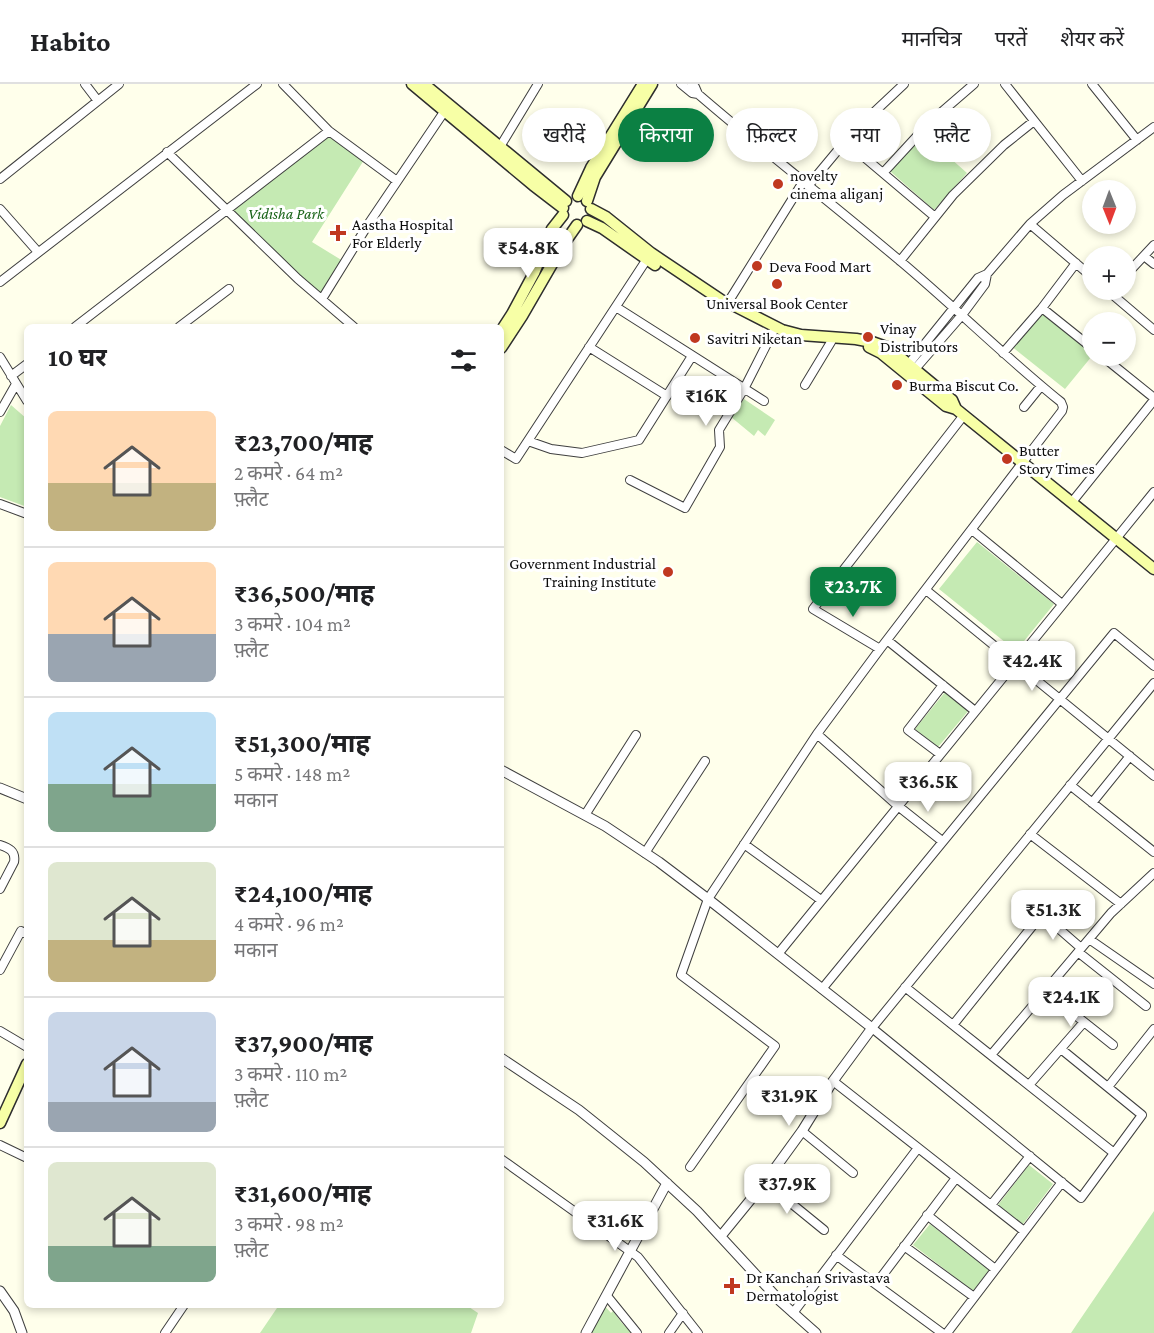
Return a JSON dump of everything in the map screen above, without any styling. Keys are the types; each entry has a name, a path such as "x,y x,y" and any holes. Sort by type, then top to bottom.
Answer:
{"main road":[{"path":"412,84 447,108 564,208 566,220 571,224 582,223 602,228 647,260 774,331 799,340 865,345 909,369"},
{"path":"424,84 447,108"},
{"path":"504,343 562,244 589,217 585,202 591,168 643,84"},
{"path":"585,202 595,177 652,84"},
{"path":"504,326 534,273 552,229 572,197 585,202 606,217 651,254 774,331 856,339 889,348 946,406 960,412 1154,569"},
{"path":"1,1120 24,1070"}],"street":[{"path":"85,84 98,101"},
{"path":"0,179 119,84"},
{"path":"0,282 245,88 257,84"},
{"path":"283,84 329,131 397,181"},
{"path":"498,151 538,84"},
{"path":"681,84 692,93 698,94"},
{"path":"690,1167 775,1046 681,975 708,899 817,735 1063,407 1061,402 900,261 698,94 692,84"},
{"path":"878,108 904,84"},
{"path":"883,173 930,122 974,84"},
{"path":"909,369 978,278 987,274 1030,224 1082,181 1005,84"},
{"path":"1092,84 1137,140"},
{"path":"322,299 369,223 447,108"},
{"path":"900,261 961,187 1034,121"},
{"path":"1083,180 1154,127"},
{"path":"80,324 329,131"},
{"path":"167,152 298,279 351,324"},
{"path":"727,303 806,184 830,158"},
{"path":"870,162 935,217"},
{"path":"0,209 38,252"},
{"path":"1030,224 1082,268"},
{"path":"1136,264 1154,245"},
{"path":"1144,256 1154,264"},
{"path":"504,452 516,459 647,260"},
{"path":"1003,353 1042,308 1076,262"},
{"path":"909,369 962,315 985,284 987,274"},
{"path":"183,324 229,290"},
{"path":"1121,300 1154,330"},
{"path":"616,307 764,401"},
{"path":"1042,308 1082,340"},
{"path":"630,480 685,508 720,447 719,430 744,389 774,331"},
{"path":"805,385 831,342"},
{"path":"590,347 667,396"},
{"path":"528,441 551,449 582,453 639,440 692,356"},
{"path":"0,357 24,396"},
{"path":"11,376 24,366"},
{"path":"1072,502 1154,399 1114,366"},
{"path":"0,412 16,384"},
{"path":"1024,407 1041,386"},
{"path":"880,650 813,609 960,412"},
{"path":"778,954 1153,494"},
{"path":"0,504 24,513"},
{"path":"972,530 1062,604"},
{"path":"926,590 1154,776"},
{"path":"822,988 1114,633 1154,666"},
{"path":"887,640 975,711"},
{"path":"721,1236 765,1182 872,1028 1154,683"},
{"path":"940,754 908,730 943,685"},
{"path":"585,815 636,735"},
{"path":"817,735 942,841"},
{"path":"1092,803 1130,756"},
{"path":"645,853 705,761"},
{"path":"504,772 605,826 708,899 872,1028 1081,1198 1142,1115 1061,1049"},
{"path":"1070,785 1154,852"},
{"path":"0,788 24,798"},
{"path":"1030,834 1121,904"},
{"path":"744,844 821,900"},
{"path":"0,845 11,849 15,857 0,889"},
{"path":"991,1055 1111,913 1154,873"},
{"path":"953,1025 1042,914 1146,1006"},
{"path":"0,970 3,958 21,931 24,932"},
{"path":"1089,939 1154,984"},
{"path":"905,987 1114,1153"},
{"path":"1045,992 1113,1045"},
{"path":"1029,1085 1084,1023"},
{"path":"1108,1087 1154,1029"},
{"path":"0,1031 24,1045"},
{"path":"504,1060 579,1110 644,1162 697,1211 781,1302 816,1333"},
{"path":"833,1081 1024,1231"},
{"path":"802,1131 853,1173"},
{"path":"0,1146 24,1157"},
{"path":"793,1312 918,1148"},
{"path":"991,1205 1030,1156"},
{"path":"504,1161 638,1257 698,1333"},
{"path":"876,1284 956,1178"},
{"path":"765,1182 824,1230"},
{"path":"947,1333 1062,1182"},
{"path":"586,1333 667,1183"},
{"path":"927,1215 995,1269"},
{"path":"904,1246 974,1298"},
{"path":"836,1255 942,1333"},
{"path":"0,1291 14,1311 22,1333"},
{"path":"607,1296 637,1333"},
{"path":"165,1333 182,1308"},
{"path":"669,1333 683,1314"}],"green space":[{"name":"Vidisha Park","path":"329,134 364,160 312,242 343,261 321,296 229,211"},
{"path":"913,145 913,162 955,162 967,173 934,210 890,171 898,162 901,162 901,159"},
{"path":"1040,311 1082,344 1082,366 1084,366 1065,389 1011,346"},
{"path":"744,399 775,420 765,436 758,430 754,436 731,417"},
{"path":"11,405 24,416 24,506 0,497 0,426"},
{"path":"977,542 1054,604 1016,651 939,589"},
{"path":"946,691 969,710 938,747 915,729"},
{"path":"1029,1165 1053,1184 1023,1224 998,1205"},
{"path":"1154,1211 1154,1333 1071,1333 1077,1324"},
{"path":"930,1224 989,1270 973,1291 913,1245"},
{"path":"603,1304 611,1313 613,1311 632,1333 586,1333"},
{"path":"277,1308 470,1308 478,1313 471,1333 260,1333"}],"place":[{"name":"novelty cinema aliganj","path":"778,184"},
{"name":"Aastha Hospital For Elderly","path":"338,233"},
{"name":"Deva Food Mart","path":"757,266"},
{"name":"Universal Book Center","path":"777,284"},
{"name":"Vinay Distributors","path":"868,337"},
{"name":"Savitri Niketan","path":"695,338"},
{"name":"Burma Biscut Co.","path":"897,385"},
{"name":"Butter Story Times","path":"1007,459"},
{"name":"Government Industrial Training Institute","path":"668,572"},
{"name":"Dr Kanchan Srivastava Dermatologist","path":"732,1286"}]}
